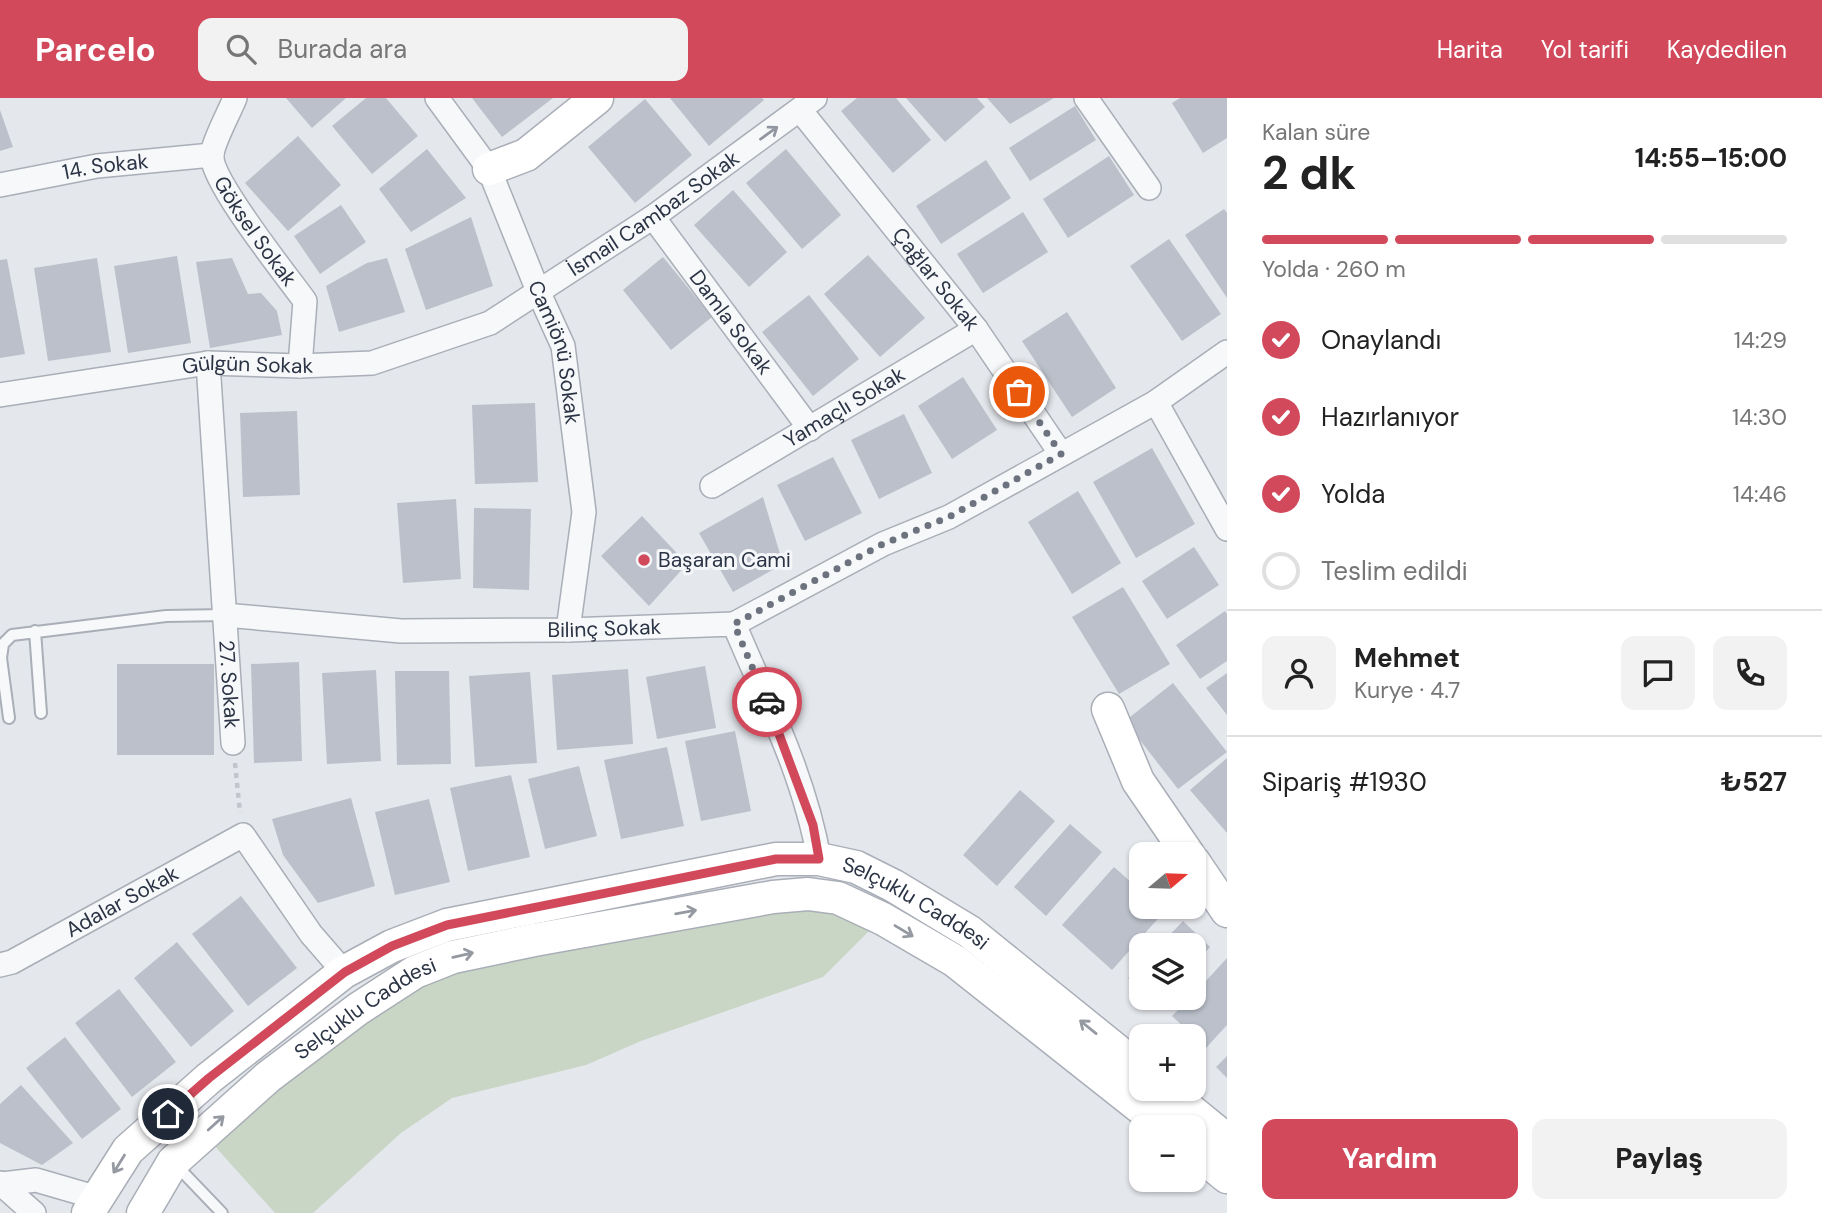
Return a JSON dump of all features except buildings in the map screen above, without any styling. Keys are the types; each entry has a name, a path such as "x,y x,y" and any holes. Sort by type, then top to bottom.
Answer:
{"main road":[{"path":"489,169 526,155 597,98"},
{"path":"1108,709 1138,781 1180,842"},
{"name":"Selçuklu Caddesi","path":"93,1205 128,1150 209,1078 345,972 392,946 447,925 776,859 819,859 856,867 894,886 970,932 1129,1060"},
{"path":"1206,880 1227,911"},
{"name":"Selçuklu Caddesi","path":"143,1213 173,1162 268,1077 358,1009 415,972 453,957 534,940 773,897 808,894 838,898 883,919 955,961 1150,1115"},
{"path":"1179,1101 1227,1140"},
{"path":"1206,1160 1227,1177"}],"street":[{"name":"Göksel Sokak","path":"235,98 212,155 217,175 237,207 305,300 300,366"},
{"name":"Camiönü Sokak","path":"437,98 489,169 563,346 584,512 568,630"},
{"path":"1086,98 1149,188"},
{"name":"İsmail Cambaz Sokak","path":"490,323 653,217 808,104"},
{"name":"Çağlar Sokak","path":"808,104 976,329 1061,454"},
{"name":"14. Sokak","path":"0,184 97,166 212,155"},
{"name":"Damla Sokak","path":"653,217 810,429"},
{"name":"Gülgün Sokak","path":"0,395 208,363 300,366 372,363 490,323"},
{"name":"Yamaçlı Sokak","path":"712,486 976,329"},
{"path":"819,859 813,825 778,729 734,624 883,544 949,517 1156,402 1227,352"},
{"name":"27. Sokak","path":"208,363 233,743"},
{"path":"1156,402 1227,529"},
{"name":"Bilinç Sokak","path":"225,615 401,631 568,630 734,624"},
{"path":"243,835 311,934 345,972"},
{"name":"Adalar Sokak","path":"0,965 12,962 243,835"},
{"path":"1,1184 36,1180 93,1205"},
{"path":"1,1184 34,1213"}],"lane":[{"path":"9,718 1,658 3,644 12,635 166,616 225,615"},
{"path":"36,631 41,713"},
{"path":"173,1162 222,1213"}],"path":[{"name":"27. Sokak","path":"233,743 243,835"}],"green space":[{"path":"776,898 878,922 823,977 641,1041 586,1065 452,1098 401,1133 313,1213 275,1213 203,1133 423,971"}],"way so far":[{"path":"767,702 734,624 883,544 949,517 1061,454 1019,392"}],"place":[{"name":"Başaran Cami","path":"644,560"}],"route":[{"path":"168,1114 209,1078 345,972 392,946 447,925 776,859 819,859 813,825 767,702"}]}
